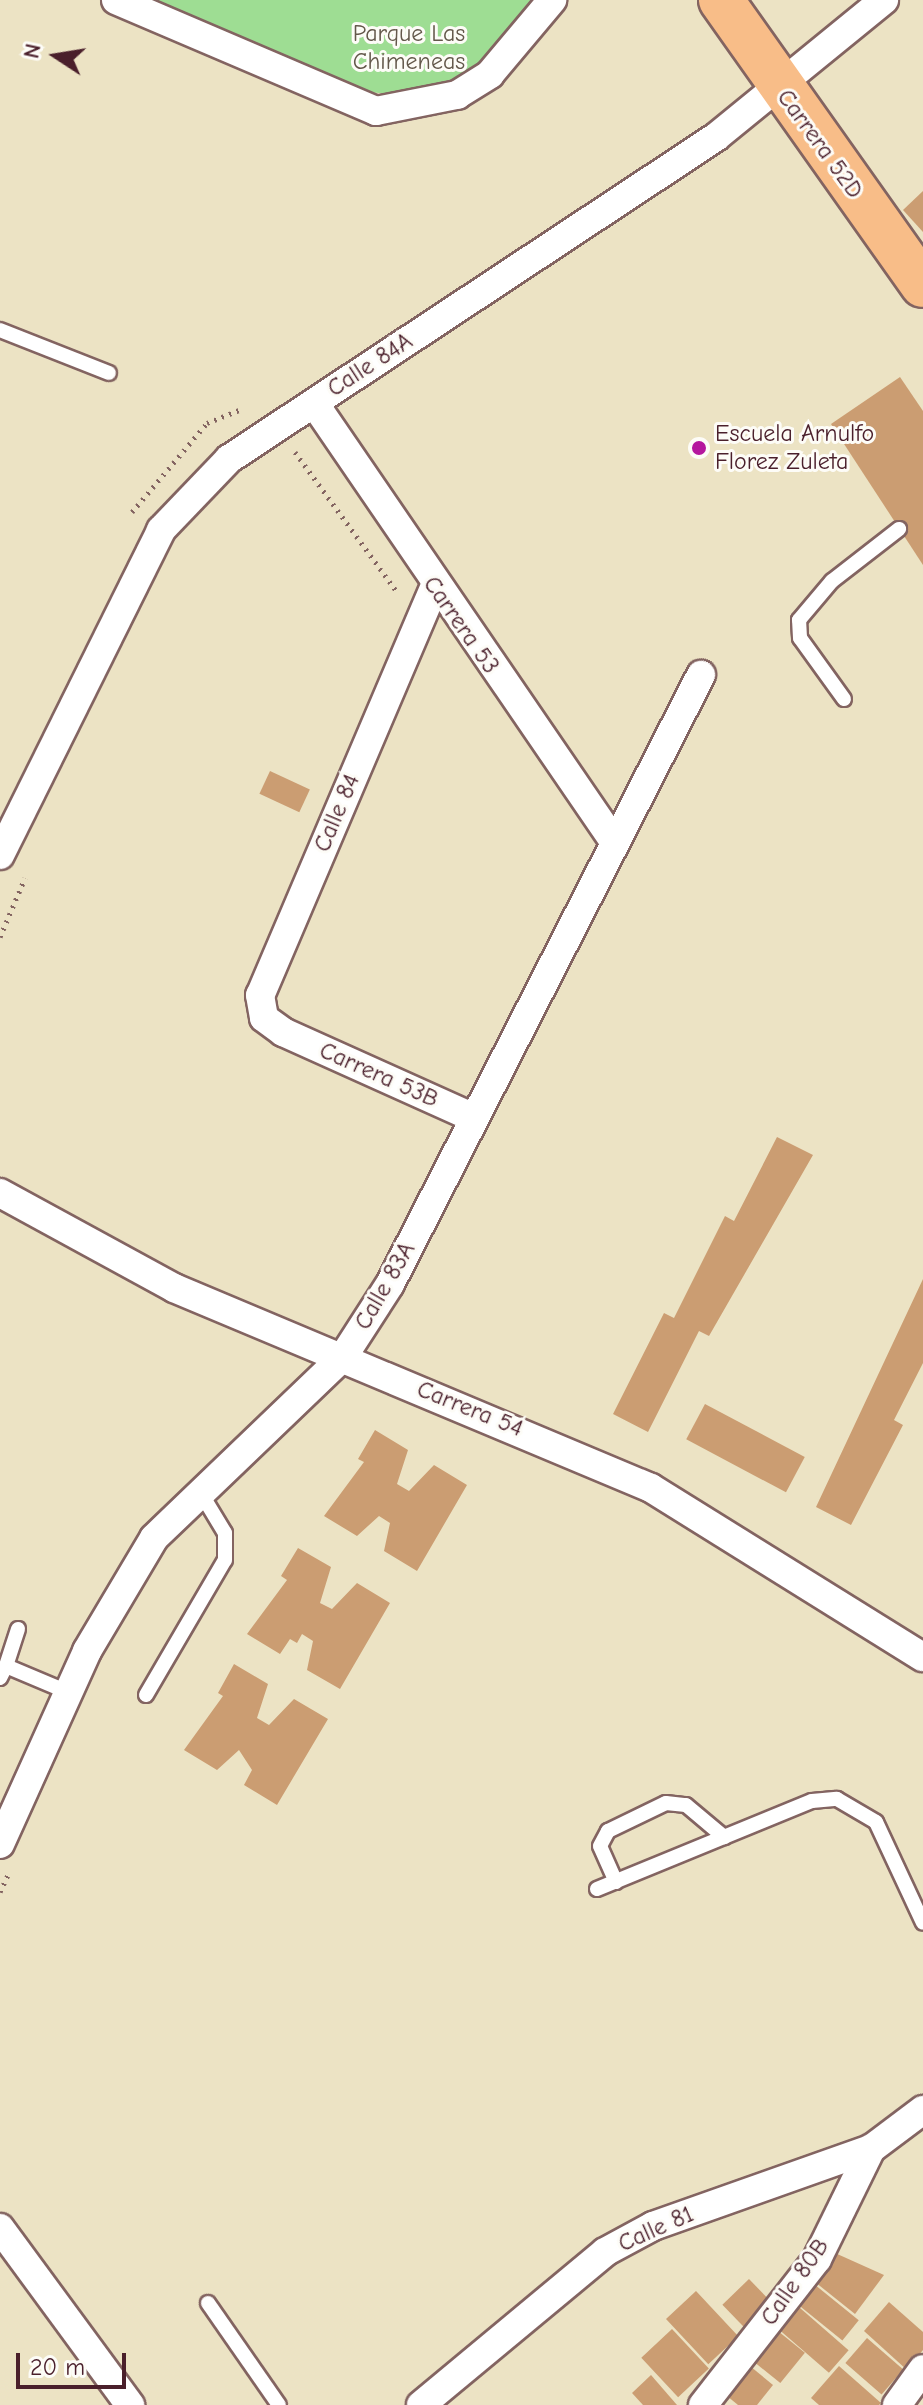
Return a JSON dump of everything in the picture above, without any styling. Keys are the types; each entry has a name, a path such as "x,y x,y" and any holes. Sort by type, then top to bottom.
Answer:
{"main road":[{"name":"Carrera 52D","path":"721,0 781,89 923,285"}],"street":[{"path":"116,0 376,111 457,95 490,74 552,0"},
{"name":"Calle 84A","path":"0,855 161,530 229,459 781,89 884,0"},
{"name":"Carrera 53","path":"314,403 434,588 615,843"},
{"name":"Calle 84","path":"283,1032 264,1018 260,995 434,588"},
{"name":"Calle 83A","path":"6,1854 68,1692 154,1538 199,1490 343,1357 390,1284 701,675"},
{"name":"Carrera 53B","path":"283,1032 474,1118"},
{"name":"Carrera 54","path":"0,1193 174,1288 651,1488 923,1657"},
{"name":"Calle 81","path":"421,2405 605,2252 653,2226 871,2149 918,2125"},
{"name":"Calle 80B","path":"703,2405 817,2259 871,2149"},
{"path":"0,2228 130,2405"},
{"path":"897,2405 923,2369"}],"lane":[{"path":"0,330 109,373"},
{"path":"844,699 800,638 799,620 832,581 899,529"},
{"path":"146,1695 225,1560 225,1533 199,1490"},
{"path":"18,1629 3,1672 68,1692"},
{"path":"597,1889 812,1801 862,1807 876,1822 923,1923"},
{"path":"616,1882 600,1846 608,1831 666,1803 686,1805 724,1837"},
{"path":"208,2303 279,2405"}],"path":[{"path":"126,523 139,496 207,423 259,402 419,621"},
{"path":"283,461 331,433"},
{"path":"0,937 30,867"},
{"path":"0,1892 6,1854"}],"green space":[{"name":"Parque Las Chimeneas","path":"151,0 538,0 469,77 419,97 369,92"}],"building":[{"path":"923,191 923,232 903,210"},
{"path":"900,377 923,411 923,565 831,424"},
{"path":"270,771 310,790 299,812 259,794"},
{"path":"777,1137 813,1155 709,1336 699,1331 648,1432 613,1414 664,1313 674,1318 725,1216 734,1221"},
{"path":"923,1279 923,1363 894,1420 903,1425 851,1525 816,1507"},
{"path":"705,1404 805,1457 786,1492 686,1439"},
{"path":"375,1430 408,1450 397,1484 409,1491 434,1465 467,1485 417,1571 384,1551 390,1523 379,1516 357,1536 324,1516 364,1462 358,1459"},
{"path":"298,1548 331,1567 320,1603 332,1609 357,1583 390,1603 340,1689 307,1670 313,1641 302,1634 297,1643 290,1639 280,1654 247,1634 287,1580 281,1576"},
{"path":"234,1664 268,1684 257,1718 269,1725 294,1699 328,1719 277,1805 244,1785 252,1770 239,1750 217,1770 184,1750 223,1696 218,1693"},
{"path":"835,2253 884,2275 855,2314 810,2278"},
{"path":"749,2279 777,2308 750,2333 722,2305"},
{"path":"809,2280 859,2320 842,2340 793,2300"},
{"path":"696,2291 738,2336 708,2364 666,2319"},
{"path":"792,2301 849,2350 829,2373 772,2324"},
{"path":"889,2302 923,2332 923,2350 907,2370 864,2331"},
{"path":"773,2327 805,2353 780,2383 748,2357"},
{"path":"672,2329 709,2368 678,2397 641,2358"},
{"path":"867,2338 903,2369 882,2394 845,2363"},
{"path":"745,2362 773,2385 757,2405 738,2405 721,2391"},
{"path":"839,2366 881,2403 819,2405 811,2398"},
{"path":"651,2375 677,2405 643,2405 632,2393"}],"place":[{"name":"Escuela Arnulfo Florez Zuleta","path":"699,448"}]}
